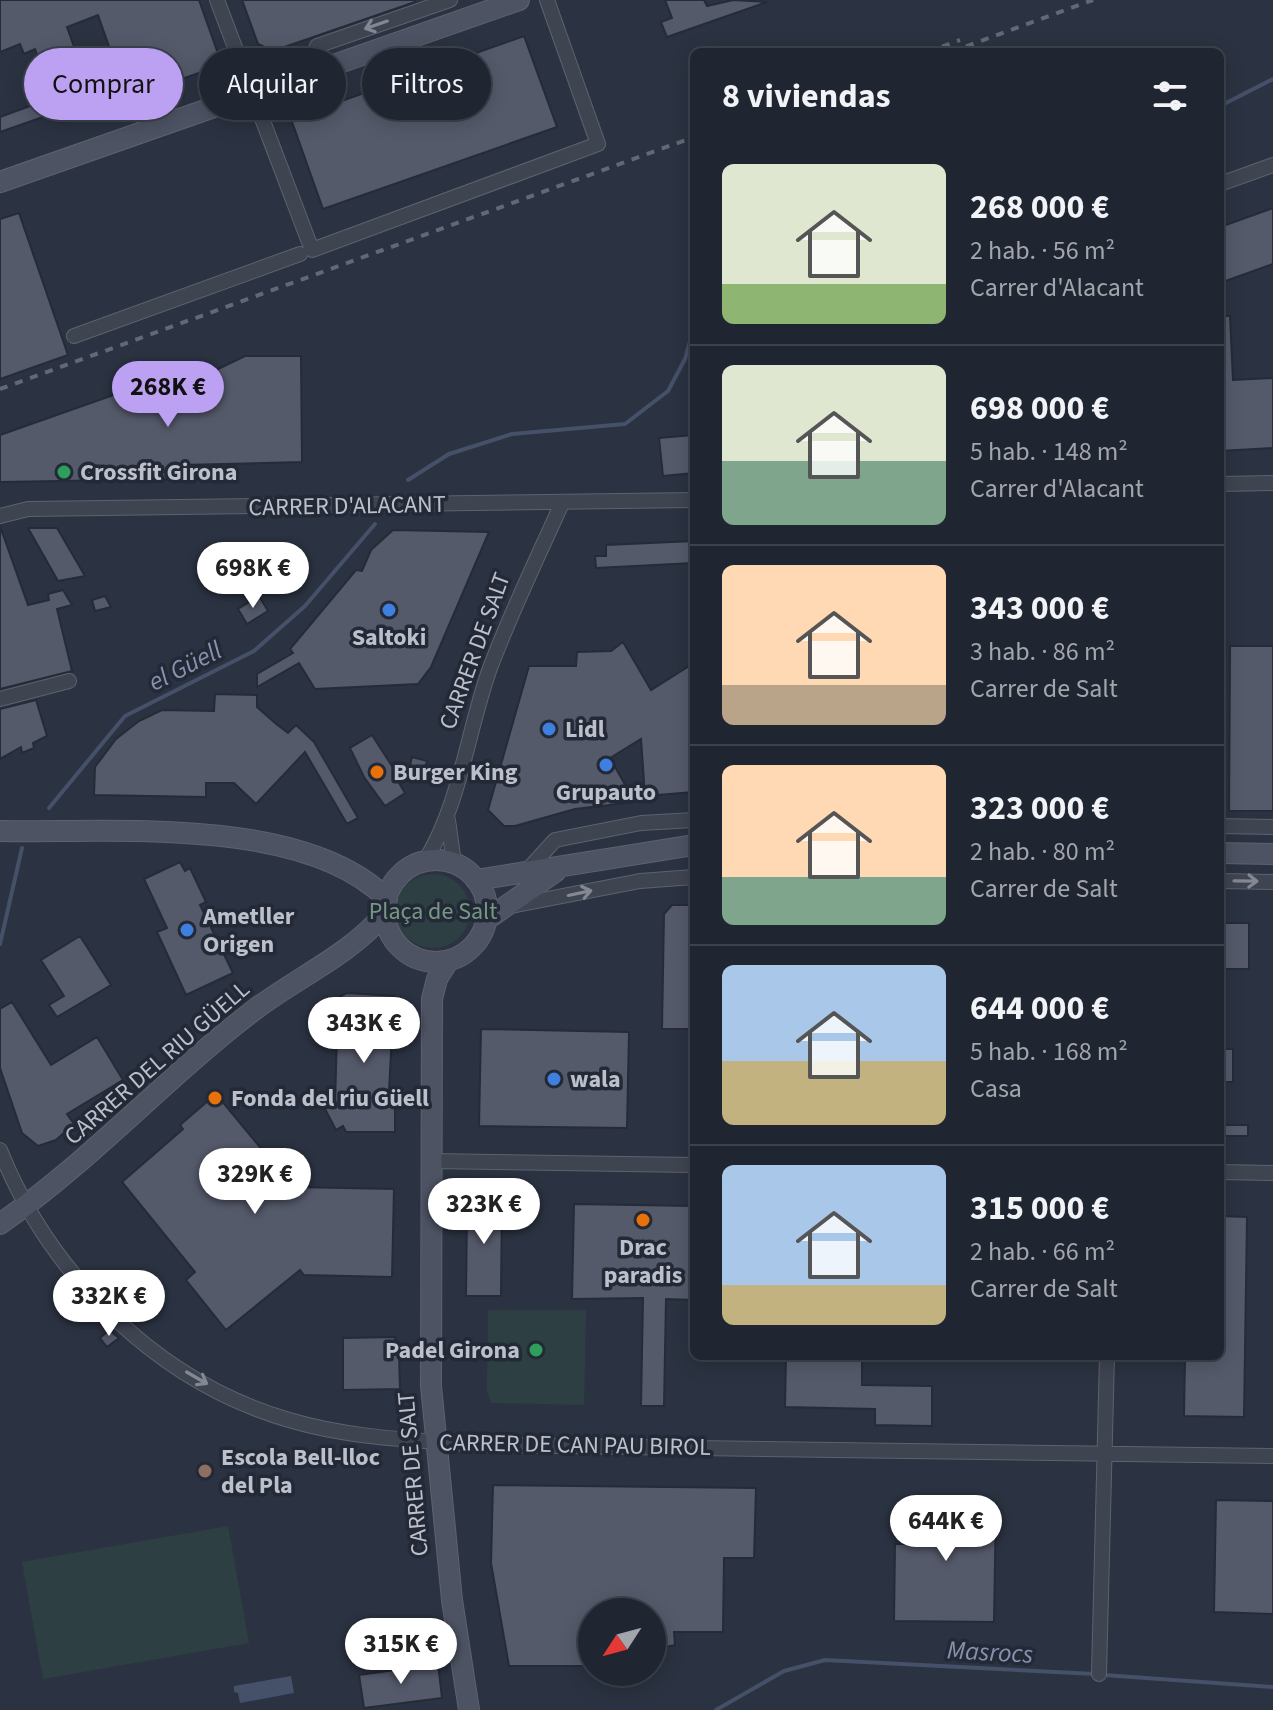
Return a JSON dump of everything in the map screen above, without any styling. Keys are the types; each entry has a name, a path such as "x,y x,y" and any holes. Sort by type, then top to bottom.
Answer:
{"street":[{"path":"217,0 234,48"},
{"path":"316,48 450,0"},
{"path":"346,60 519,0"},
{"path":"74,336 598,144 547,0"},
{"path":"1,179 199,111"},
{"path":"260,120 306,252"},
{"path":"1224,183 1273,165"},
{"path":"1224,484 1273,483"},
{"name":"CARRER D'ALACANT","path":"0,516 28,509 690,500"},
{"name":"CARRER DE SALT","path":"425,861 448,820 489,674 562,503"},
{"path":"0,699 69,681"},
{"name":"CARRER DE SALT","path":"448,820 454,863"},
{"path":"524,874 555,840 641,823 690,820"},
{"path":"1224,826 1273,827"},
{"path":"0,831 174,831 228,836 277,847 354,872 397,878"},
{"path":"476,880 562,867 600,857 690,846"},
{"path":"1224,853 1273,854"},
{"path":"386,906 397,878 412,866 425,861 454,863 476,880 485,897 486,920"},
{"path":"354,872 386,906 397,943 416,957 449,960 473,945 486,920 562,867"},
{"path":"503,907 640,881 690,877"},
{"path":"1224,881 1273,882"},
{"name":"CARRER DEL RIU GÜELL","path":"0,1224 29,1205 254,1010 352,947 386,906"},
{"name":"CARRER DEL RIU GÜELL","path":"352,947 397,943"},
{"name":"CARRER DE SALT","path":"416,957 433,993"},
{"name":"CARRER DE SALT","path":"449,960 433,993 430,1161 434,1441 452,1600 469,1710"},
{"name":"CARRER DE CAN PAU BIROL","path":"0,1150 54,1252 100,1305 138,1338 201,1381 288,1420 373,1437 434,1441 1273,1456"},
{"path":"430,1161 690,1165"},
{"path":"1224,1172 1273,1173"},
{"path":"1099,1674 1107,1360"}],"green space":[{"name":"Plaça de Salt","path":"433,874 447,877 459,885 467,897 470,911 467,925 459,937 447,945 433,948 419,945 407,937 399,925 396,911 399,897 407,885 419,877"},
{"name":"Padel Girona","path":"488,1310 586,1310 584,1405 491,1403 487,1390"},
{"path":"228,1526 249,1643 43,1679 22,1562"}],"water":[{"path":"291,1676 294,1693 240,1703 238,1693 234,1692 234,1686"}],"building":[{"path":"0,0 199,0 216,48 199,48 199,73 183,79 183,48 110,48 98,15 67,27 75,48 24,48 24,54 20,44 0,52"},
{"path":"242,0 415,0 282,48 267,48 258,44"},
{"path":"665,0 704,0 707,6 733,0 767,2 667,37 661,22 672,18"},
{"path":"524,36 557,127 323,209 291,120 346,120 346,99 362,94 362,120 491,120 490,48"},
{"path":"24,108 24,120 34,120 0,132 0,117"},
{"path":"1273,208 1273,264 1224,282 1224,226"},
{"path":"19,213 68,355 0,379 0,219"},
{"path":"1224,316 1230,316 1233,380 1273,378 1273,448 1224,451"},
{"path":"245,356 301,356 302,462 180,465 181,479 0,482 0,435 119,393 193,392 193,381"},
{"path":"690,435 690,473 663,476 659,438"},
{"path":"0,526 28,605 49,600 48,594 63,590 72,605 57,609 72,671 0,689"},
{"path":"28,528 57,528 85,576 58,581"},
{"name":"Saltoki","path":"393,530 489,532 431,667 418,684 315,689 299,663 257,687 257,674 293,653 290,649 356,570 362,571 371,550"},
{"path":"690,541 690,563 596,568 595,556 606,556 606,545"},
{"path":"105,596 111,607 95,611 92,600"},
{"path":"259,596 268,611 247,624 238,609"},
{"path":"623,642 651,690 690,666 690,792 645,796 641,739 610,758 632,797 626,797 627,803 575,809 515,826 504,826 488,810 529,666 576,666 577,652 611,651"},
{"path":"1230,646 1273,646 1273,811 1229,811"},
{"path":"215,694 257,695 257,707 288,733 296,725 314,742 358,818 347,824 305,752 256,804 234,783 206,783 206,797 94,795 95,767 116,739 139,721 162,710 214,711"},
{"path":"36,700 47,736 33,743 34,748 22,753 21,747 0,759 0,709"},
{"name":"Burger King","path":"372,735 399,777 395,776 405,793 385,806 364,777 350,748"},
{"path":"412,757 427,761 421,782 407,778"},
{"name":"Ametller Origen","path":"180,862 185,871 190,868 206,902 200,905 233,973 186,995 157,932 167,928 144,879"},
{"path":"672,905 690,905 690,1029 662,1029 664,914"},
{"path":"1224,923 1249,923 1249,969 1224,969"},
{"path":"80,936 111,985 57,1017 49,1005 64,996 41,960"},
{"path":"347,993 394,996 389,1091 395,1099 395,1132 346,1132 343,1126 336,1130 325,1109 335,1104 338,998"},
{"path":"12,1002 51,1065 97,1037 123,1080 67,1114 74,1124 56,1140 38,1146 22,1133 0,1068 0,1009"},
{"name":"wala","path":"481,1029 629,1032 627,1128 479,1126"},
{"path":"1224,1049 1233,1049 1233,1082 1224,1082"},
{"path":"216,1094 293,1187 394,1189 392,1277 304,1275 300,1270 226,1330 186,1280 195,1272 122,1182 183,1129 180,1125"},
{"path":"1224,1125 1248,1125 1248,1136 1224,1136"},
{"path":"502,1194 501,1296 466,1296 467,1207 480,1195"},
{"path":"574,1204 690,1206 690,1300 666,1299 664,1406 641,1406 643,1298 572,1299"},
{"path":"1224,1216 1247,1217 1244,1417 1184,1416 1185,1360 1224,1360"},
{"path":"109,1330 119,1338 107,1347 100,1338"},
{"path":"395,1337 400,1389 343,1390 343,1338"},
{"path":"786,1360 862,1360 862,1385 932,1386 932,1426 875,1425 875,1409 785,1407"},
{"path":"493,1485 756,1488 754,1558 724,1558 723,1632 674,1632 675,1645 666,1647 666,1598 578,1598 578,1666 509,1666 491,1563"},
{"path":"1216,1500 1273,1501 1273,1614 1214,1612"},
{"path":"904,1502 996,1503 994,1622 894,1621 895,1544 904,1544"},
{"path":"438,1664 442,1698 364,1708 359,1675"}],"waterway":[{"name":"el Güell","path":"1224,104 1273,79"},
{"name":"el Güell","path":"408,480 449,454 512,434 625,424 668,391 685,359 690,341"},
{"name":"el Güell","path":"49,808 125,716 254,651 305,606 375,524"},
{"name":"el Güell","path":"0,944 22,848"},
{"name":"Masrocs","path":"716,1710 784,1671 825,1660 1095,1674"},
{"name":"Masrocs","path":"1104,1675 1273,1687"}],"railway":[{"path":"962,48 1093,0"},
{"path":"938,48 960,40"},
{"path":"0,389 690,138"}],"place":[{"name":"Crossfit Girona","path":"64,472"},
{"name":"Saltoki","path":"389,610"},
{"name":"Lidl","path":"549,729"},
{"name":"Grupauto","path":"606,765"},
{"name":"Burger King","path":"377,772"},
{"name":"Ametller Origen","path":"187,930"},
{"name":"wala","path":"554,1079"},
{"name":"Fonda del riu Güell","path":"215,1098"},
{"name":"Drac paradis","path":"643,1220"},
{"name":"Padel Girona","path":"536,1350"},
{"name":"Escola Bell-lloc del Pla","path":"205,1471"}]}
